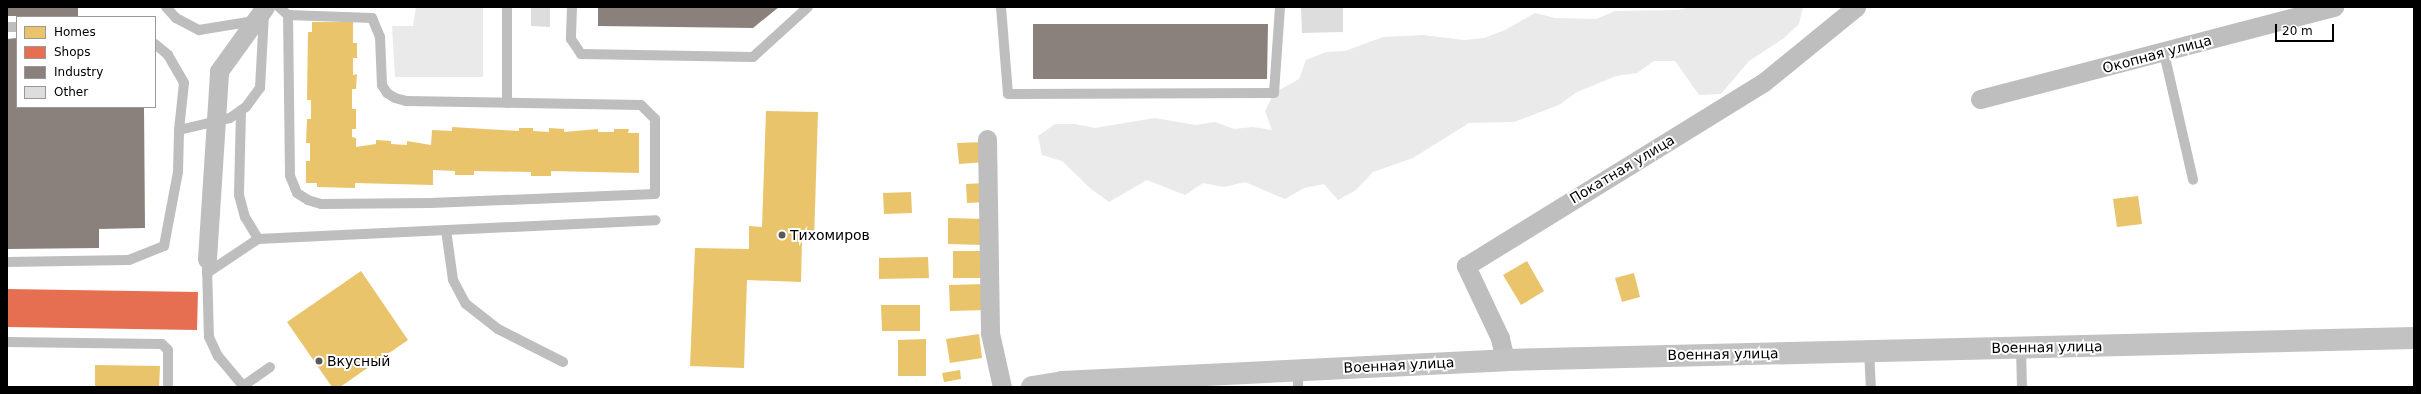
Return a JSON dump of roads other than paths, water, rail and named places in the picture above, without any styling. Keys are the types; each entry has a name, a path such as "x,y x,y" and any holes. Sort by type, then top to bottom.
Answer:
{"main road":[{"name":"Военная улица","path":"1032,387 1062,382 1298,379 1505,360 2414,338"}],"street":[{"name":"Покатная улица","path":"1505,360 1500,338 1466,266 1764,82 1856,7"},
{"name":"Окопная улица","path":"1980,99 2334,7"},
{"path":"207,266 219,70 261,12"},
{"path":"987,138 990,333 1002,387"}],"lane":[{"path":"166,7 176,18 199,30 261,12 260,88 241,111 230,118 179,130"},
{"path":"279,7 288,14 372,18 380,37 382,85 387,93 395,98 406,101 641,105 655,120 656,194 430,203 321,204 308,200 297,193 290,176 288,14"},
{"path":"507,7 507,103"},
{"path":"572,7 572,39 581,54 753,57 808,7"},
{"path":"1001,7 1008,94 1274,93 1280,7"},
{"path":"7,262 129,260 164,246 178,172 179,130 184,83 168,55 156,45"},
{"path":"2164,52 2193,180"},
{"path":"241,111 239,195 245,217 258,239"},
{"path":"270,367 244,386 218,356 209,337 207,266 258,239 656,220"},
{"path":"446,230 453,280 466,304 498,329 563,362"},
{"path":"7,342 162,344 168,350 168,387"},
{"path":"2021,347 2022,387"},
{"path":"1869,351 1871,387"}],"place":[{"name":"Тихомиров","path":"782,235"},
{"name":"Вкусный","path":"319,361"}]}
